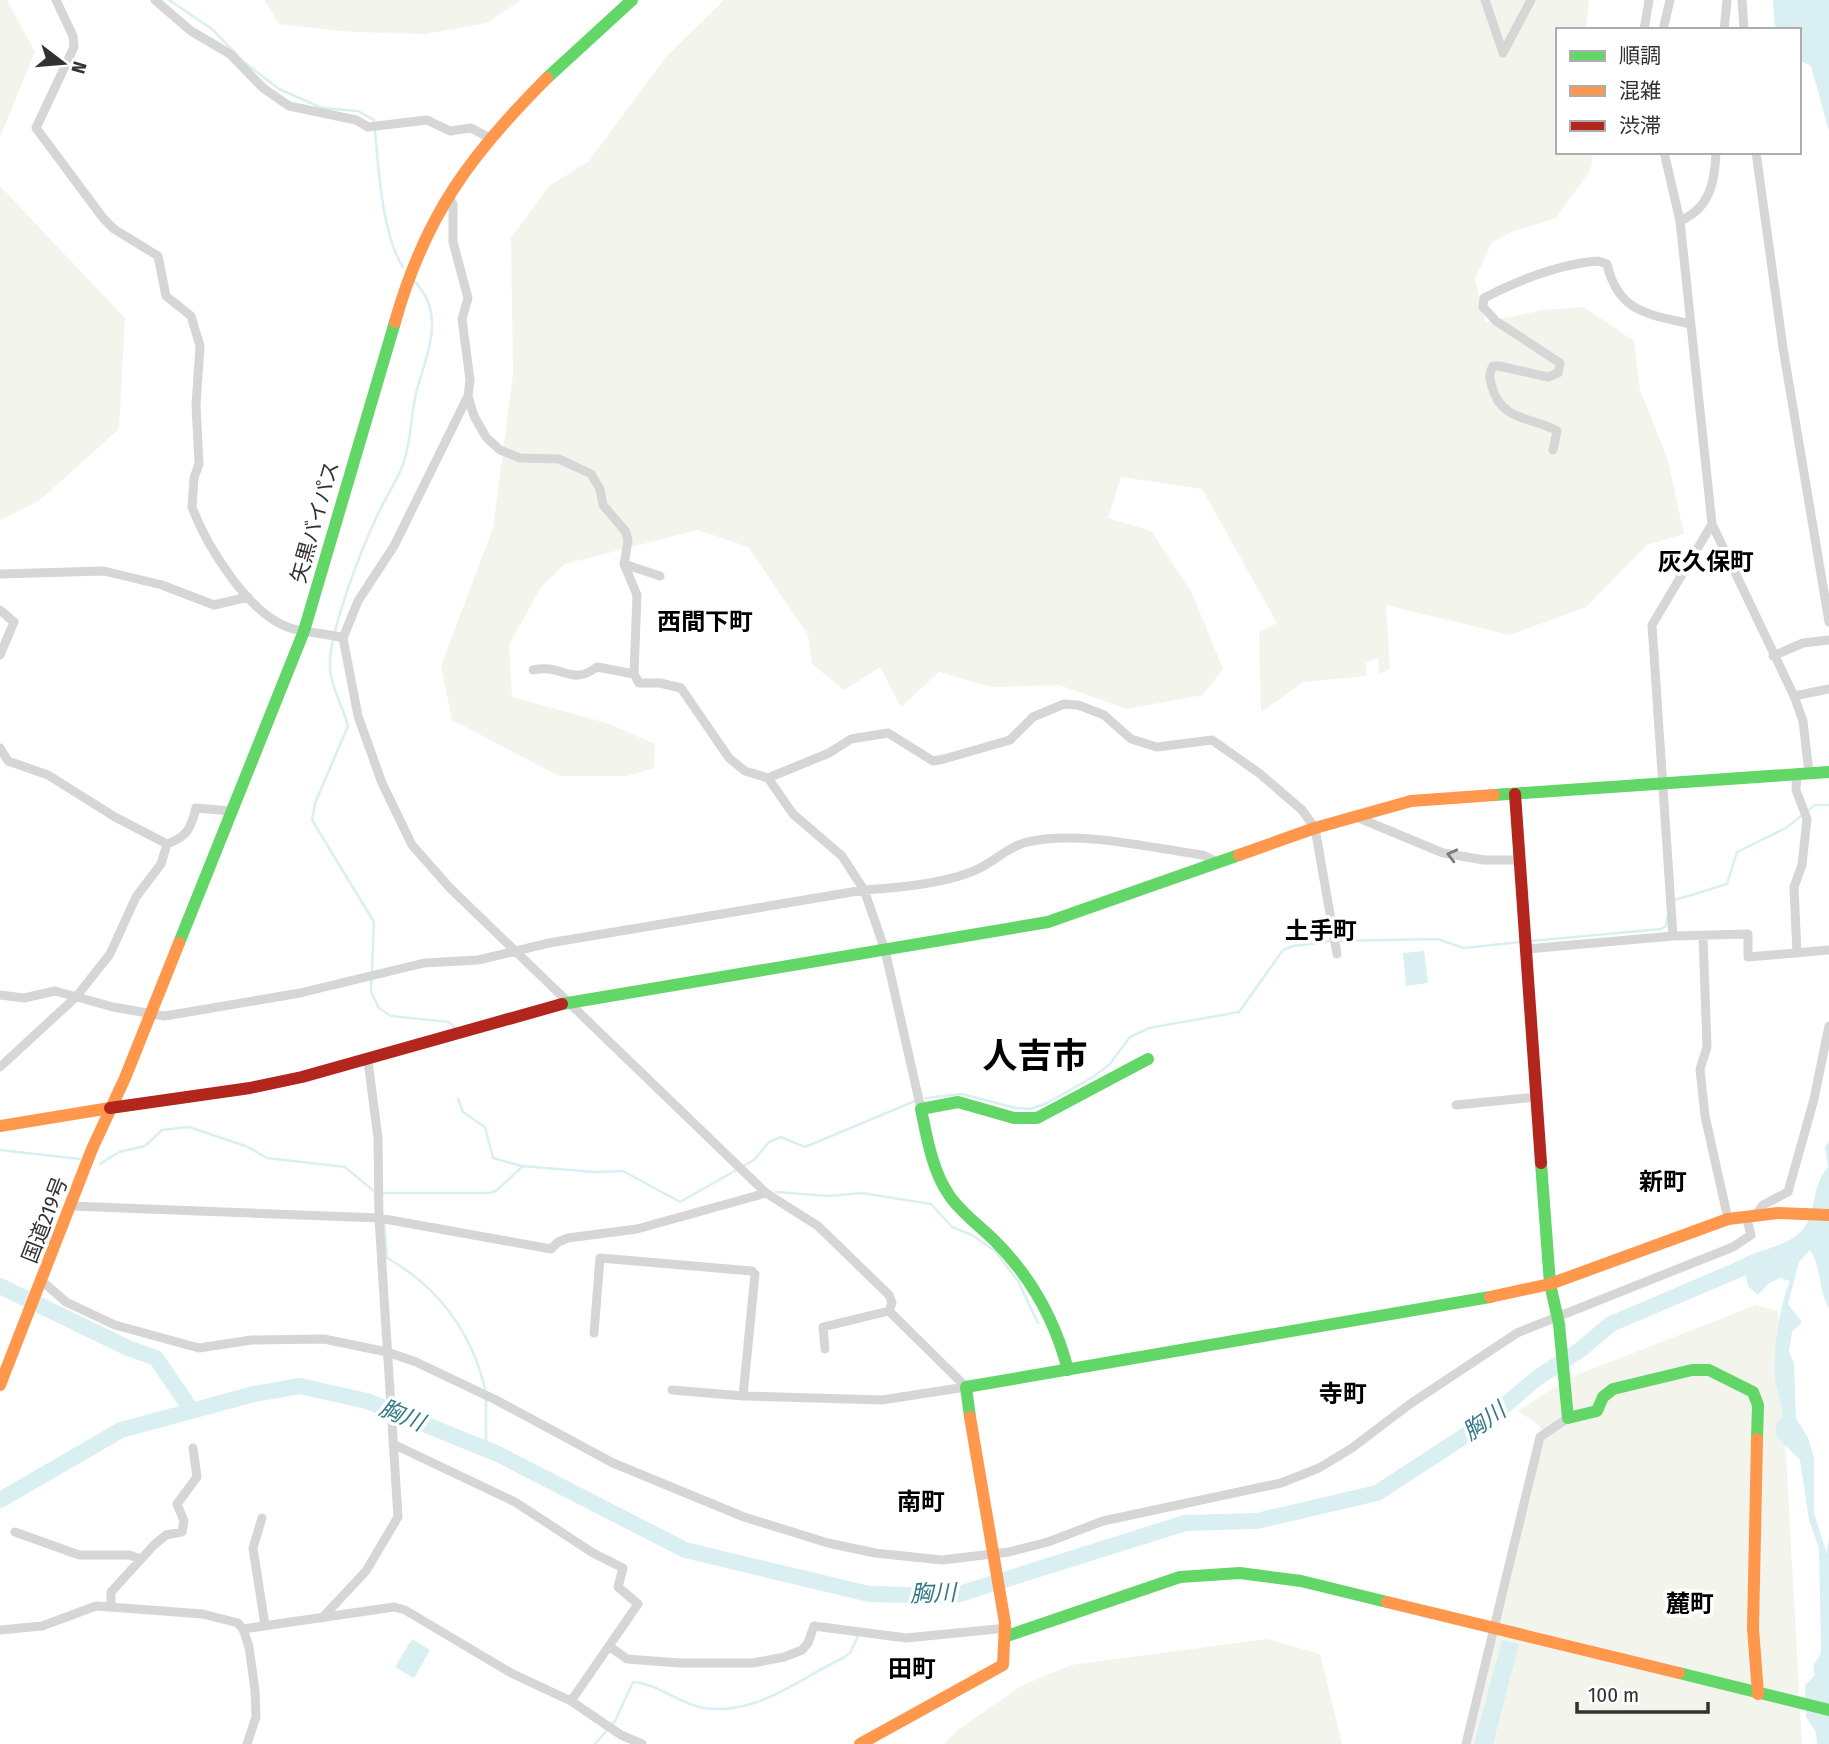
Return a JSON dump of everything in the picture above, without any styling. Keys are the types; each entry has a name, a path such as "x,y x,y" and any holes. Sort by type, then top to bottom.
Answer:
{"main road":[{"name":"矢黒バイパス","path":"110,1108 304,631 394,324 401,290 430,225 447,193 488,137 632,0"},
{"path":"0,1126 250,1088 368,1061 569,1002 1048,922 1315,828 1410,801 1829,772"},
{"path":"1515,794 1550,1284 1558,1320 1568,1418 1597,1411 1603,1397 1613,1389 1692,1370 1709,1370 1753,1392 1758,1405 1754,1628 1758,1694"},
{"path":"1068,1370 1061,1338 1023,1274 1005,1251 951,1197 943,1184 928,1142 921,1109 958,1102 1014,1118 1037,1118 1148,1059"},
{"name":"国道219号","path":"0,1385 110,1108"},
{"path":"860,1744 1003,1665 1007,1632 992,1559 966,1387 1469,1302 1550,1284 1728,1219 1751,1214 1774,1212 1829,1215"},
{"path":"1007,1632 1180,1577 1240,1573 1301,1581 1829,1710"}],"street":[{"path":"56,0 67,21 74,47 36,128 103,218 114,229 158,256 166,296 181,306 194,323 201,346 196,405 200,445 192,507 209,542 248,597 278,622 304,631 343,638"},
{"path":"155,0 191,31 229,54 263,88 289,106 356,120 368,127 427,120 450,131 471,128 488,137"},
{"path":"1485,0 1503,52 1531,0"},
{"path":"1644,28 1649,0"},
{"path":"1664,28 1671,0"},
{"path":"1724,28 1727,0"},
{"path":"1742,0 1744,28"},
{"path":"1664,154 1680,221 1712,524 1794,696 1803,721 1803,774 1796,790 1807,819 1802,865 1794,887 1797,953"},
{"path":"1680,221 1695,212 1712,190 1716,154"},
{"path":"1756,154 1783,348 1829,622"},
{"path":"447,193 453,204 453,242 468,299 462,319 470,380 468,396 394,546 358,601 343,638 358,716 382,783 412,845 428,865 766,1194 818,1226 889,1296 892,1303 889,1311"},
{"path":"1553,450 1557,431 1506,412 1494,395 1490,372 1493,366 1499,366 1548,377 1558,373 1560,363 1496,321 1483,307 1484,298 1509,285 1598,261 1607,264 1617,293 1628,304 1644,313 1690,324"},
{"path":"468,396 486,437 500,450 520,458 559,459 591,474 600,488 603,505 626,532 628,541 624,564 638,595 634,674 639,683 660,683 681,688 729,758 745,771 768,778 793,814 842,856 864,890 885,950 921,1109"},
{"path":"1672,936 1652,625 1712,524"},
{"path":"624,564 660,576"},
{"path":"0,574 104,570 162,585 214,605 248,597"},
{"path":"0,610 14,622 0,655"},
{"path":"1773,656 1803,643 1829,640"},
{"path":"533,670 549,666 573,676 584,676 597,667 634,674"},
{"path":"1794,696 1829,690"},
{"path":"768,778 829,753 851,739 888,733 933,761 944,759 1010,740 1033,717 1064,704 1077,705 1104,715 1130,739 1157,747 1212,740 1302,810 1315,828 1337,954"},
{"path":"0,748 8,761 48,775 115,817 167,844 182,839 190,829 196,808 231,811"},
{"path":"1353,816 1443,853 1484,860 1519,859"},
{"path":"0,995 24,998 55,991 150,1014 177,1014 300,993 369,974 424,963 478,960 517,953 549,943 864,890 909,886 965,873 1029,842 1097,839 1203,855 1217,862"},
{"path":"0,1067 76,997 110,954 136,897 161,864 167,844"},
{"path":"1527,949 1672,936 1748,934 1748,957 1829,950"},
{"path":"1703,936 1707,1047 1700,1069 1705,1116 1728,1219"},
{"path":"40,1286 66,1302 115,1325 198,1348 252,1340 324,1339 415,1362 496,1400 613,1463 769,1526 828,1543 917,1559 992,1559 1103,1521 1281,1483 1320,1468 1378,1431 1496,1345 1733,1247 1751,1235 1751,1214 1788,1192 1811,1111 1829,1026"},
{"path":"321,1618 366,1571 398,1517 379,1218 378,1138 368,1061"},
{"path":"1456,1105 1537,1097"},
{"path":"71,1206 379,1218 551,1249 568,1238 637,1228 766,1194"},
{"path":"594,1333 600,1258 752,1271 755,1274 743,1396"},
{"path":"825,1349 823,1327 889,1311"},
{"path":"889,1311 966,1387"},
{"path":"673,1390 743,1396 882,1400 966,1387"},
{"path":"1466,1744 1539,1437 1568,1418"},
{"path":"392,1441 515,1502 593,1553 623,1568 618,1587 638,1604 571,1701"},
{"path":"111,1606 111,1592 141,1559 166,1535 181,1532 184,1521 177,1504 197,1477 193,1448"},
{"path":"262,1518 253,1548 265,1625"},
{"path":"15,1532 79,1555 129,1555 141,1559"},
{"path":"0,1630 43,1626 96,1606 224,1618 243,1629 382,1608 405,1610 511,1673 571,1701 621,1735 642,1744"},
{"path":"610,1647 627,1659 741,1664 777,1659 802,1650 808,1643 814,1626 906,1639 1007,1632"},
{"path":"243,1629 256,1706 247,1744"}],"shaded area":[{"path":"0,0 7,0 35,52 0,137"},
{"path":"264,0 521,0 487,23 425,34 352,32 279,24"},
{"path":"724,0 1589,0 1586,28 1556,28 1556,154 1593,154 1591,169 1556,218 1514,231 1492,242 1475,279 1486,322 1543,310 1584,307 1634,341 1640,390 1667,457 1684,534 1647,545 1586,607 1510,635 1386,605 1390,669 1379,674 1378,658 1366,663 1367,676 1304,682 1261,712 1259,632 1277,623 1202,489 1121,477 1108,518 1151,531 1192,593 1223,669 1203,695 1127,709 1059,685 992,687 939,672 901,707 880,667 844,690 812,664 808,635 748,547 698,530 565,564 542,586 509,644 512,697 607,723 655,744 654,768 627,776 559,776 452,720 441,666 493,528 513,374 511,238 549,186 589,161 665,58"},
{"path":"1773,0 1829,0 1829,131 1811,66 1801,61 1801,28 1775,28"},
{"path":"0,186 125,318 119,429 39,501 0,520"},
{"path":"1424,951 1428,983 1406,986 1403,953"},
{"path":"1829,1141 1829,1308 1810,1250 1799,1262 1788,1304 1802,1322 1792,1332 1789,1351 1794,1364 1796,1418 1808,1438 1814,1457 1814,1513 1827,1554 1829,1537 1829,1744 1817,1744 1816,1732 1806,1717 1805,1685 1815,1675 1813,1666 1821,1653 1819,1548 1809,1520 1800,1460 1776,1436 1776,1424 1783,1416 1775,1379 1776,1343 1790,1281 1780,1278 1768,1284 1758,1295 1748,1286 1742,1259 1791,1239 1804,1228 1811,1214 1819,1182 1828,1167 1825,1147"},
{"path":"1756,1305 1778,1311 1802,1744 1466,1744 1541,1440 1540,1426 1518,1411 1569,1378"},
{"path":"412,1639 430,1650 414,1678 395,1667"},
{"path":"1267,1639 1320,1654 1342,1744 944,1744 958,1730 1021,1686 1071,1665"},
{"path":"1502,1640 1519,1644 1493,1744 1474,1744"}],"waterway":[{"path":"169,0 212,29 245,63 279,89 322,108 358,111 374,120 385,217 403,267"},
{"path":"414,281 430,306 432,333 415,399 405,458 365,543 335,631 331,650 331,673 348,726 315,803 312,820 374,922 371,992 379,1008 391,1016 449,1022 455,1028"},
{"path":"1675,900 1727,884 1737,852 1786,828 1815,805 1829,805"},
{"path":"1531,941 1661,929 1666,926 1668,915"},
{"path":"1337,941 1437,939 1464,948 1521,942"},
{"path":"925,1098 962,1094 1016,1108 1030,1109 1045,1104 1109,1065 1130,1037 1149,1028 1239,1012 1283,950 1293,946 1333,941"},
{"path":"458,1099 463,1112 485,1127 493,1158 521,1166 595,1172 623,1171 680,1202 754,1160 769,1142 781,1137 805,1147 915,1101"},
{"path":"100,1164 119,1152 145,1146 162,1130 189,1127 248,1147 267,1158 345,1167 375,1192"},
{"path":"0,1150 80,1159"},
{"path":"381,1193 489,1193 496,1191 522,1167"},
{"path":"776,1192 829,1196 862,1193 931,1204 952,1227 972,1235 995,1251 1018,1281 1038,1323"},
{"path":"384,1221 387,1258 423,1283 451,1314 472,1351 486,1393"},
{"name":"胸川","path":"0,1500 121,1430 254,1394 300,1386 367,1401 498,1454 685,1550 869,1594 953,1596 1185,1523 1257,1521 1377,1493 1483,1424 1537,1378 1580,1350 1611,1324 1761,1260"},
{"path":"0,1286 128,1348 156,1358 192,1411"},
{"path":"486,1399 486,1450"},
{"path":"595,1744 615,1721 633,1682 652,1686 695,1706 723,1709 741,1707 776,1694 841,1659 850,1653 858,1636"}],"traffic: fast":[{"path":"547,78 632,0"},
{"path":"179,943 304,631 395,322"},
{"path":"1494,795 1829,772"},
{"path":"562,1004 1048,922 1239,855"},
{"path":"1068,1370 1049,1317 1020,1269 995,1241 959,1208 943,1185 931,1154 921,1109 958,1102 1014,1118 1037,1118 1148,1059"},
{"path":"1541,1163 1550,1284 1559,1324 1568,1418 1597,1411 1603,1397 1613,1389 1692,1370 1709,1370 1753,1392 1758,1405 1757,1439"},
{"path":"970,1417 966,1387 1490,1297"},
{"path":"1007,1636 1180,1577 1240,1573 1301,1581 1387,1602"},
{"path":"1679,1673 1829,1710"}],"traffic: slow":[{"path":"395,322 421,250 453,189 495,134 547,78"},
{"path":"1239,855 1315,828 1411,801 1494,795"},
{"path":"0,1385 92,1149 125,1078 179,943"},
{"path":"0,1126 110,1108"},
{"path":"1490,1297 1550,1284 1728,1219 1778,1213 1829,1215"},
{"path":"860,1744 1003,1665 1005,1623 970,1417"},
{"path":"1757,1439 1753,1628 1758,1694"},
{"path":"1387,1602 1679,1673"}],"traffic: jam":[{"path":"1515,794 1541,1163"},
{"path":"110,1108 250,1088 302,1077 562,1004"}],"district":[{"name":"灰久保町","path":"1706,562"},
{"name":"西間下町","path":"705,622"},
{"name":"土手町","path":"1321,931"},
{"name":"人吉市","path":"1035,1056"},
{"name":"新町","path":"1663,1182"},
{"name":"寺町","path":"1343,1394"},
{"name":"南町","path":"921,1502"},
{"name":"麓町","path":"1690,1604"},
{"name":"田町","path":"912,1669"}]}
